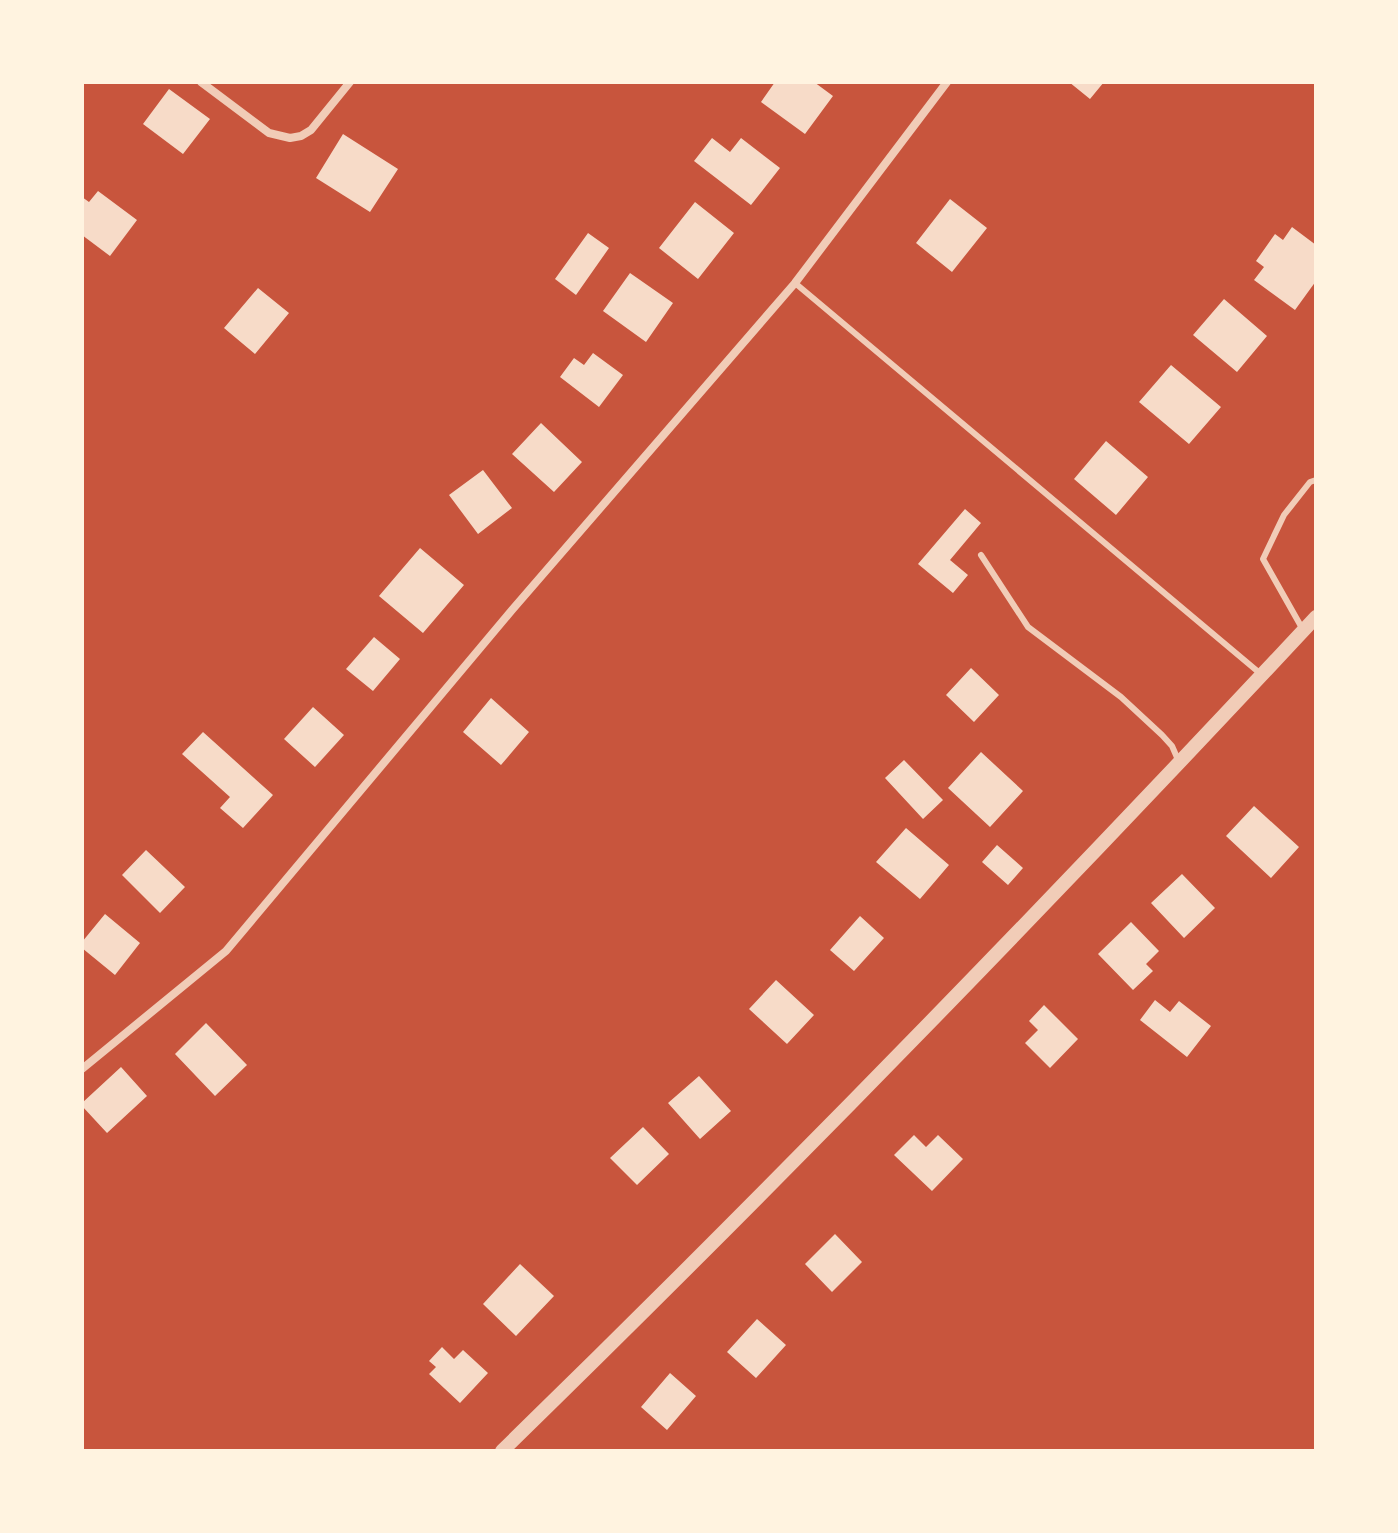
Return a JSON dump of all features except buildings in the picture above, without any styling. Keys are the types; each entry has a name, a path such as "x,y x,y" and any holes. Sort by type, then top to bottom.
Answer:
{"street":[{"path":"201,82 269,133 290,138 311,130 350,82"},
{"path":"82,1069 226,951 512,610 795,283 947,82"},
{"path":"502,1451 933,1020 1316,617"}],"lane":[{"path":"795,283 1262,675"},
{"path":"1304,630 1263,559 1284,515 1310,482 1316,480"},
{"path":"981,555 1028,627 1121,697 1172,746 1179,762"}]}
